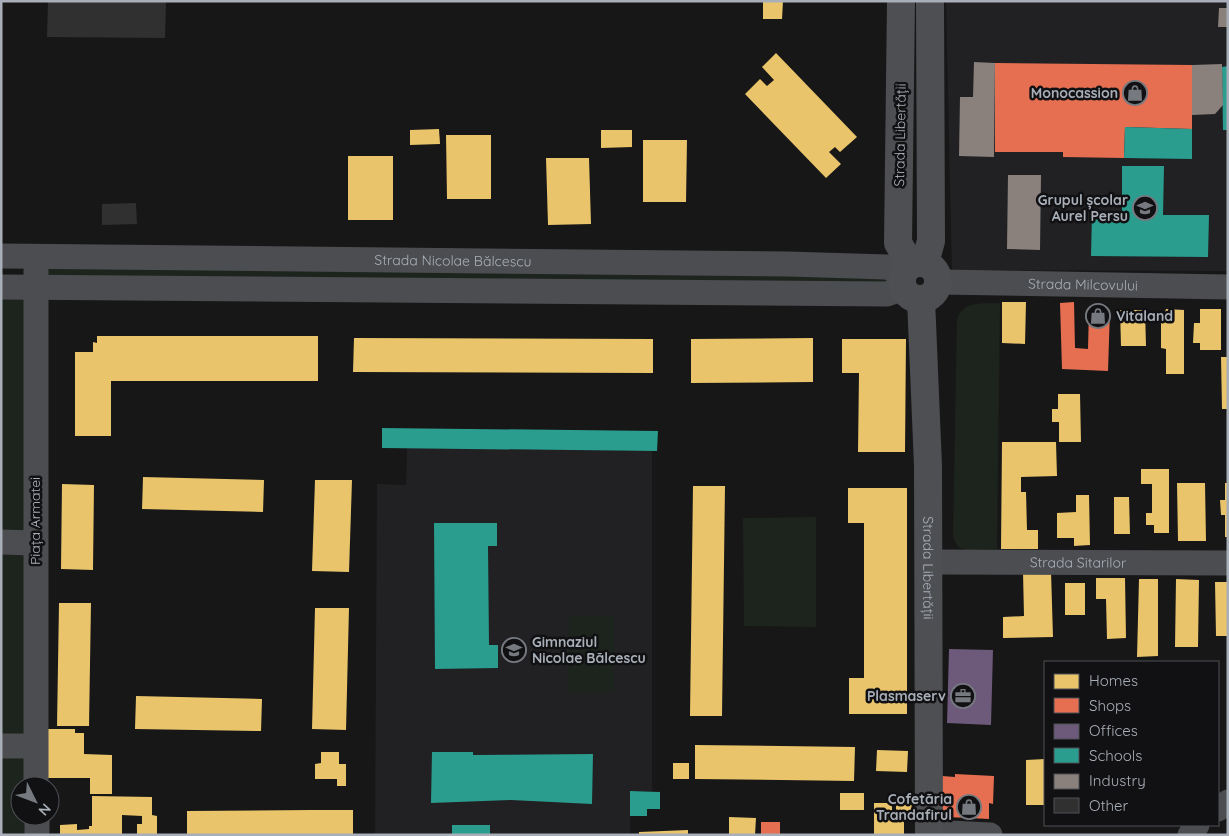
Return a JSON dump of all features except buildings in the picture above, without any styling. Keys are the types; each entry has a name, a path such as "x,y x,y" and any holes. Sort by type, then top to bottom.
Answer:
{"main road":[{"name":"Strada Libertății","path":"901,1 898,243 917,279 928,466 929,833"},
{"name":"Strada Libertății","path":"917,279 932,241 930,1"}],"street":[{"name":"Strada Nicolae Bălcescu","path":"1,256 888,267 917,279"},
{"name":"Piața Armatei","path":"36,256 36,776"},
{"path":"671,292 672,264"},
{"name":"Strada Nicolae Bălcescu","path":"1,287 887,294 917,279"},
{"name":"Strada Milcovului","path":"917,279 1228,287"},
{"path":"1,542 35,543"},
{"name":"Strada Sitarilor","path":"928,562 1228,563"},
{"path":"1,746 35,746"},
{"path":"929,833 990,835"}],"shaded area":[{"path":"946,1 1228,1 1228,271 952,270"},
{"path":"36,256 887,267 887,294 36,287"},
{"path":"1,287 36,287 36,776 10,776 10,826 37,826 37,835 1,835"},
{"path":"1000,303 997,549 966,550 958,547 953,537 957,319 964,309 974,304"},
{"name":"Gimnaziul Nicolae Bălcescu","path":"407,448 652,451 652,791 630,791 630,835 375,835 377,484 406,485"},
{"path":"816,517 816,627 744,626 743,518"},
{"path":"569,616 614,616 614,692 568,692"}],"place":[{"name":"Monocassion","path":"1135,93"},
{"name":"Grupul școlar Aurel Persu","path":"1145,208"},
{"name":"Vitaland","path":"1098,316"},
{"name":"Gimnaziul Nicolae Bălcescu","path":"514,650"},
{"name":"Plasmaserv","path":"963,696"},
{"name":"Cofetăria Trandafirul","path":"969,807"}]}
